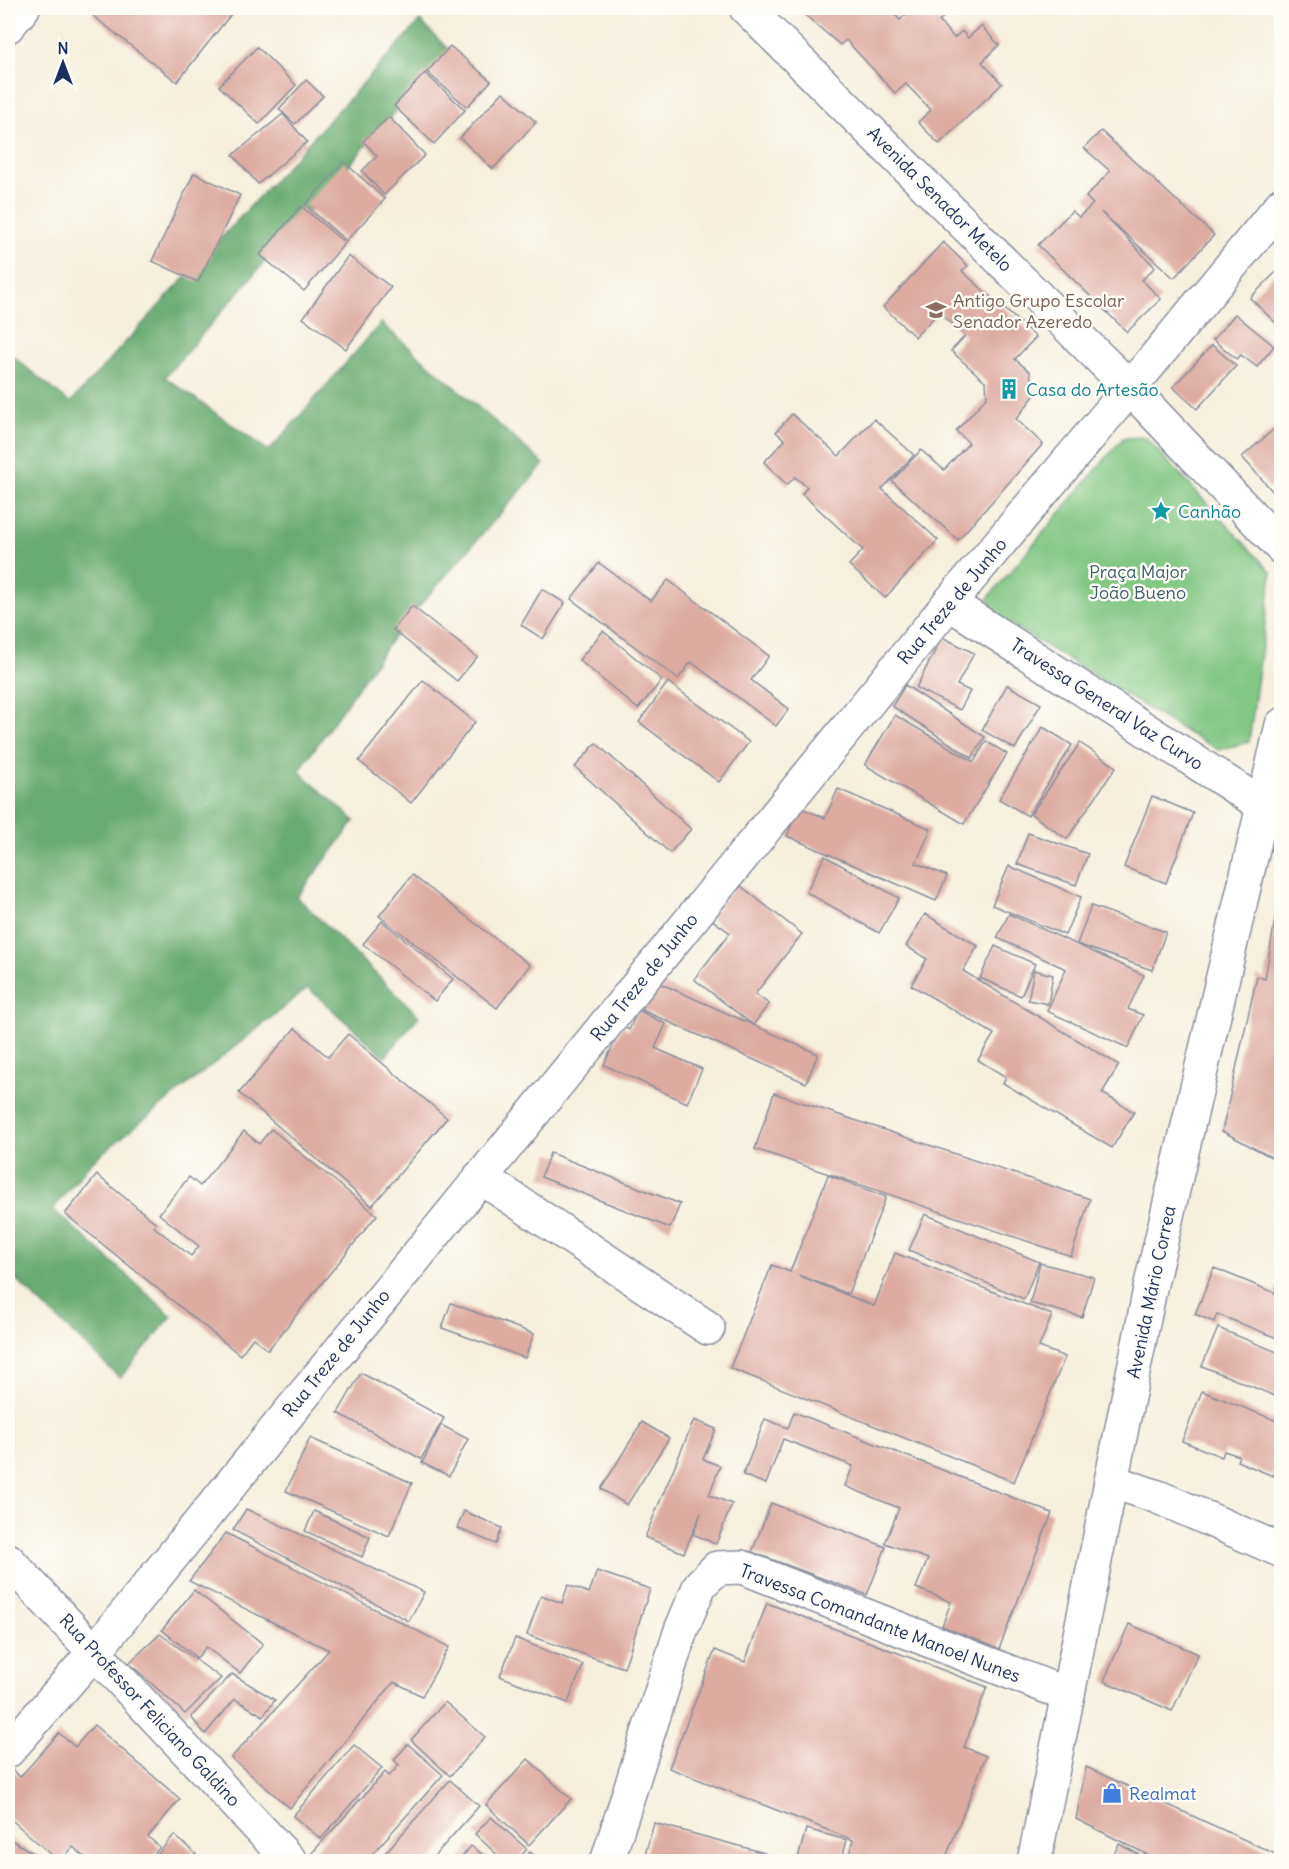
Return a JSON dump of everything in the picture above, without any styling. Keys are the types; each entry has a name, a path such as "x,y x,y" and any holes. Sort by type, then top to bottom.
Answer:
{"street":[{"path":"8,26 23,8"},
{"name":"Avenida Senador Metelo","path":"746,8 1130,388 1281,548"},
{"name":"Rua Treze de Junho","path":"8,1750 95,1651 949,603 1281,204"},
{"name":"Travessa General Vaz Curvo","path":"949,603 1264,806"},
{"name":"Avenida Mário Correa","path":"1034,1862 1151,1284 1281,725"},
{"path":"480,1177 708,1328"},
{"path":"1111,1482 1158,1497 1281,1551"},
{"name":"Rua Professor Feliciano Galdino","path":"8,1560 291,1862"},
{"name":"Travessa Comandante Manoel Nunes","path":"607,1862 681,1630 700,1585 717,1568 742,1567 1068,1695"}],"green space":[{"path":"420,21 449,50 165,377 269,451 381,323 544,464 398,630 299,771 355,821 297,897 419,1016 385,1057 308,988 90,1163 53,1209 172,1316 120,1378 8,1272 8,352 70,403"},
{"name":"Praça Major João Bueno","path":"1145,437 1272,573 1249,742 1219,750 1188,733 997,616 988,598 1123,438"}],"building":[{"path":"98,8 236,8 177,82 92,15"},
{"path":"810,8 888,8 900,20 913,8 953,8 939,21 954,38 962,31 968,38 981,26 999,45 982,62 1002,84 939,144 918,122 931,110 906,84 895,93 846,40 840,45 805,15"},
{"path":"450,46 491,81 467,107 427,72"},
{"path":"257,47 296,85 259,124 219,86"},
{"path":"425,73 465,110 434,144 394,106"},
{"path":"306,80 323,96 295,124 279,109"},
{"path":"503,92 536,122 493,169 460,138"},
{"path":"283,114 307,142 258,184 233,155"},
{"path":"389,117 425,155 384,195 362,171 377,156 363,141"},
{"path":"1101,131 1214,235 1174,278 1101,212 1155,267 1142,280 1161,299 1127,332 1038,245 1072,211 1079,217 1093,204 1086,197 1110,171 1084,148"},
{"path":"344,162 385,199 346,241 305,205"},
{"path":"194,173 240,195 198,282 152,261"},
{"path":"301,206 345,243 304,291 260,255"},
{"name":"Casa do Artesão","path":"943,242 968,266 962,271 1036,337 1015,359 1030,372 1034,396 1016,419 1043,444 958,540 892,481 921,450 944,470 969,443 956,431 987,397 986,382 951,351 965,336 939,312 915,337 883,307"},
{"path":"348,256 391,287 346,349 303,318"},
{"path":"1282,266 1282,329 1250,298"},
{"path":"1235,314 1274,346 1257,367 1241,355 1237,359 1213,340"},
{"path":"1212,345 1236,366 1197,409 1173,387"},
{"path":"792,414 839,456 874,419 914,455 882,489 938,540 885,598 849,565 863,550 802,494 807,487 795,477 787,485 764,462 785,440 776,432"},
{"path":"1282,422 1282,489 1275,494 1242,457"},
{"path":"599,563 651,601 668,580 769,656 751,680 789,709 776,726 691,662 678,679 571,599"},
{"path":"542,589 565,603 543,639 521,625"},
{"path":"412,606 477,657 457,681 393,630"},
{"path":"603,631 662,680 638,709 579,660"},
{"path":"942,637 974,653 957,685 970,691 960,710 916,688"},
{"path":"423,680 475,722 411,803 359,761"},
{"path":"668,682 749,742 719,782 639,722"},
{"path":"905,685 985,737 972,758 892,706"},
{"path":"1007,685 1041,704 1015,749 982,730"},
{"path":"895,715 974,762 986,741 1007,754 964,824 865,765"},
{"path":"1043,727 1072,745 1028,816 999,799"},
{"path":"596,743 691,829 670,853 575,767"},
{"path":"1080,743 1116,767 1067,839 1031,814"},
{"path":"838,789 931,829 916,863 947,876 936,901 787,836 799,807 825,818"},
{"path":"1152,796 1193,813 1166,883 1124,867"},
{"path":"1028,833 1088,854 1076,885 1017,864"},
{"path":"825,856 899,898 879,933 806,892"},
{"path":"1009,866 1081,897 1065,935 992,905"},
{"path":"412,875 530,965 497,1008 379,916"},
{"path":"737,883 802,934 755,994 769,1004 753,1025 694,979 730,933 710,918"},
{"path":"1280,890 1282,890 1282,1163 1222,1131 1257,976 1265,979"},
{"path":"1091,906 1166,932 1152,970 1077,944"},
{"path":"925,914 978,946 963,971 1119,1065 1102,1093 1134,1112 1112,1148 1003,1083 1006,1077 978,1060 994,1034 911,985 927,959 906,946"},
{"path":"1009,914 1144,975 1128,1009 1143,1015 1128,1048 1047,1011 1066,969 997,938"},
{"path":"382,921 453,979 435,1001 363,944"},
{"path":"995,946 1035,964 1021,996 980,978"},
{"path":"1034,970 1053,975 1048,1004 1028,1000"},
{"path":"655,981 818,1054 806,1083 642,1010"},
{"path":"638,1010 666,1024 655,1048 702,1069 687,1103 604,1065 622,1026 629,1030"},
{"path":"295,1028 328,1057 348,1034 447,1118 372,1206 239,1093"},
{"path":"774,1093 1090,1199 1071,1256 755,1149"},
{"path":"271,1129 377,1215 268,1350 253,1338 240,1355 65,1214 97,1175 156,1223 153,1226 191,1256 199,1246 159,1214 189,1177 200,1186 244,1131 259,1144"},
{"path":"550,1153 680,1204 670,1228 541,1177"},
{"path":"828,1175 886,1197 848,1294 798,1275 874,1306 895,1253 1052,1315 1039,1347 1065,1357 1014,1482 730,1368 772,1265 790,1272"},
{"path":"925,1214 1039,1262 1024,1299 909,1250"},
{"path":"1040,1263 1094,1277 1082,1317 1030,1303"},
{"path":"1214,1268 1275,1293 1282,1269 1282,1340 1217,1314 1214,1322 1195,1314"},
{"path":"451,1303 534,1334 525,1358 442,1328"},
{"path":"1218,1328 1282,1354 1282,1399 1202,1366"},
{"path":"361,1373 444,1418 421,1459 338,1413"},
{"path":"1202,1391 1282,1423 1282,1456 1273,1476 1237,1461 1239,1456 1224,1451 1222,1457 1182,1441"},
{"path":"794,1412 1052,1513 999,1649 942,1626 951,1602 916,1588 928,1559 885,1543 899,1508 845,1486 853,1466 783,1439 766,1484 743,1475 765,1419 788,1428"},
{"path":"694,1420 716,1429 703,1459 720,1466 709,1495 732,1504 716,1544 693,1534 701,1513 684,1553 645,1537"},
{"path":"642,1422 669,1438 627,1505 601,1489"},
{"path":"441,1425 468,1439 449,1476 422,1463"},
{"path":"310,1438 412,1483 389,1536 286,1491"},
{"path":"771,1503 886,1547 867,1595 752,1552"},
{"path":"246,1509 424,1592 409,1621 233,1530"},
{"path":"314,1511 370,1537 362,1557 305,1531"},
{"path":"464,1511 502,1528 496,1544 457,1528"},
{"path":"226,1533 449,1647 422,1696 394,1682 290,1808 231,1758 329,1650 189,1581"},
{"path":"597,1571 650,1589 624,1668 527,1635 541,1595 562,1603 568,1585 589,1593"},
{"path":"194,1590 263,1644 240,1673 206,1647 197,1658 162,1630"},
{"path":"767,1603 987,1687 964,1747 986,1756 944,1862 847,1862 853,1840 669,1768 715,1650 745,1662"},
{"path":"1129,1624 1198,1654 1172,1711 1104,1681"},
{"path":"160,1634 221,1678 185,1714 129,1663"},
{"path":"515,1638 583,1665 568,1703 500,1676"},
{"path":"232,1674 275,1700 263,1716 235,1699 205,1734 191,1717"},
{"path":"445,1702 485,1737 450,1776 411,1740"},
{"path":"94,1725 180,1799 148,1837 160,1847 148,1862 127,1862 120,1855 114,1862 91,1862 73,1847 60,1862 8,1817 8,1766 20,1777 59,1733 75,1747"},
{"path":"408,1744 443,1775 365,1862 319,1862 311,1854 385,1772 389,1776 399,1765 394,1760"},
{"path":"354,1745 382,1768 321,1839 293,1816"},
{"path":"528,1759 571,1799 529,1845 486,1805"},
{"name":"Realmat","path":"1086,1767 1282,1857 1282,1862 1162,1862 1076,1819"},
{"path":"450,1780 479,1806 429,1862 377,1862"},
{"path":"491,1817 527,1849 516,1862 505,1862 475,1834"},
{"path":"654,1823 765,1853 762,1862 643,1862"},
{"path":"806,1829 847,1840 841,1862 797,1862"},
{"path":"174,1835 196,1854 189,1862 151,1862"},
{"path":"8,1838 48,1862 8,1862"},
{"path":"1119,1844 1153,1862 1110,1862"},
{"path":"471,1846 492,1862 458,1862"},
{"path":"530,1852 545,1862 523,1862"}],"place":[{"name":"Antigo Grupo Escolar Senador Azeredo","path":"936,310"},
{"name":"Casa do Artesão","path":"1009,389"},
{"name":"Canhão","path":"1161,511"},
{"name":"Realmat","path":"1112,1793"}]}
